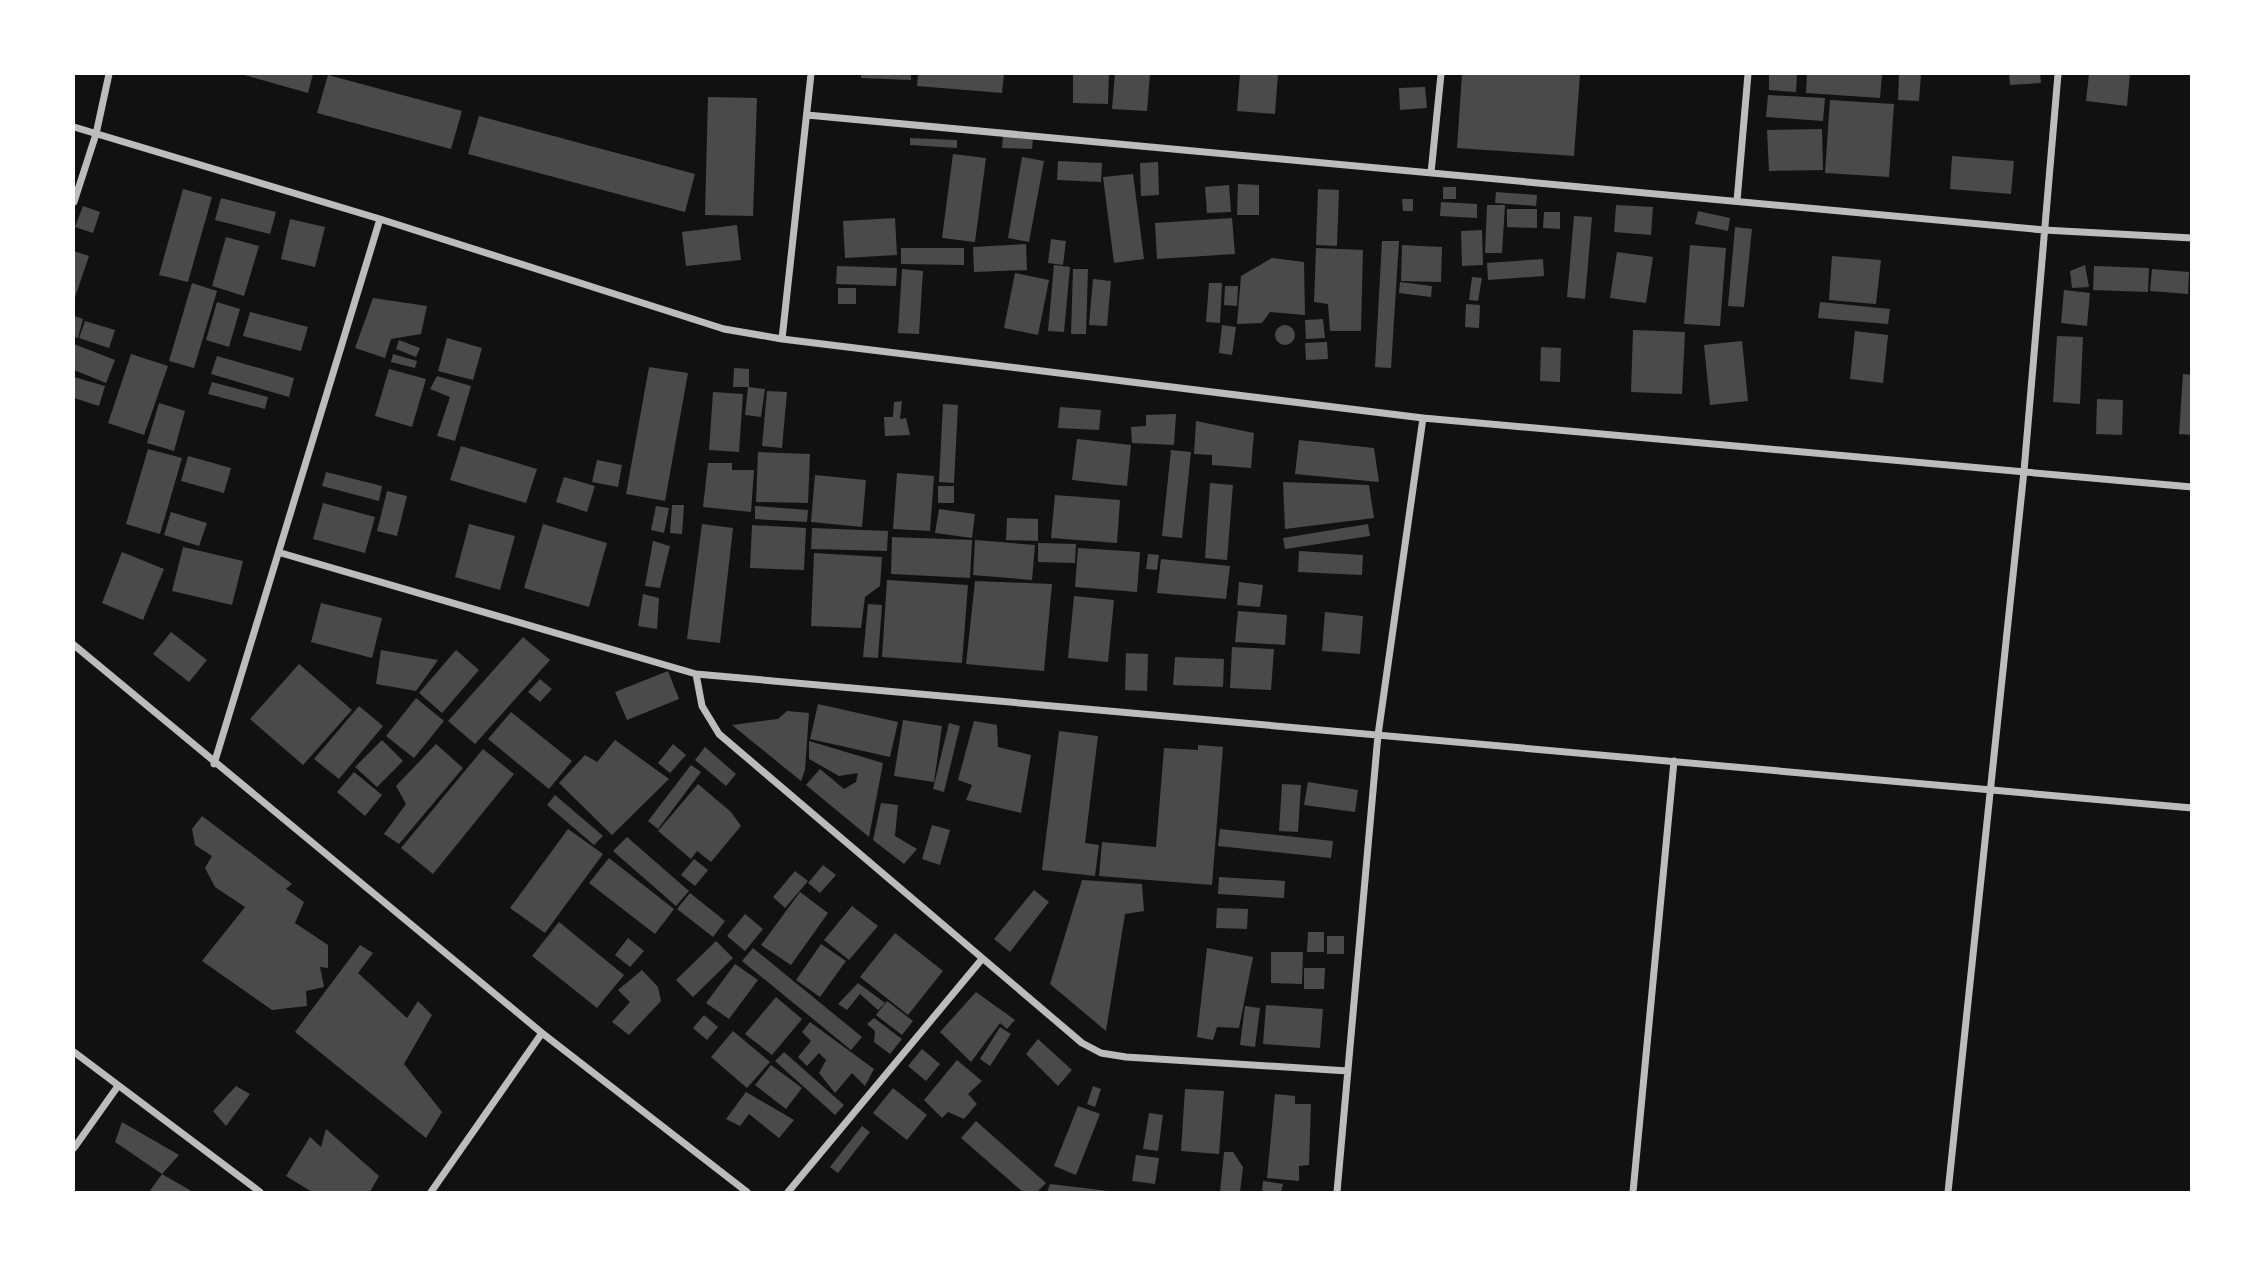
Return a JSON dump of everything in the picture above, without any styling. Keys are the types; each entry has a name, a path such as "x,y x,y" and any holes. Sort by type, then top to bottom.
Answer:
{"street":[{"path":"74,202 96,134 109,74"},
{"path":"782,339 811,74"},
{"path":"1431,173 1441,74"},
{"path":"1737,201 1748,74"},
{"path":"1948,1192 2024,471 2058,74"},
{"path":"807,115 2044,230 2192,238"},
{"path":"74,127 380,219 724,329 782,339 1423,418 2192,487"},
{"path":"214,764 281,553 380,219"},
{"path":"1337,1192 1378,735 1423,418"},
{"path":"281,553 696,674 2192,808"},
{"path":"74,645 214,764 542,1033 747,1192"},
{"path":"696,674 702,706 719,734 1082,1043 1101,1054 1348,1071"},
{"path":"1633,1192 1674,761"},
{"path":"788,1192 982,959"},
{"path":"431,1192 542,1033"},
{"path":"74,1052 260,1192"},
{"path":"74,1148 118,1086"}],"building":[{"path":"241,74 313,74 308,93"},
{"path":"861,74 911,74 911,80 861,78"},
{"path":"918,74 1004,74 1002,93 917,86"},
{"path":"1073,74 1109,74 1108,104 1073,103"},
{"path":"1115,74 1150,74 1147,111 1112,109"},
{"path":"1240,74 1278,74 1275,114 1237,111"},
{"path":"1462,74 1580,74 1574,156 1457,148"},
{"path":"1769,74 1797,74 1796,92 1769,90"},
{"path":"1807,74 1882,74 1880,98 1806,93"},
{"path":"1899,74 1921,74 1919,101 1898,100"},
{"path":"2009,74 2040,74 2041,83 2010,85"},
{"path":"2089,74 2130,74 2127,106 2086,101"},
{"path":"328,75 462,111 451,149 317,113"},
{"path":"1425,87 1427,108 1400,110 1399,88"},
{"path":"1768,95 1825,98 1823,121 1766,117"},
{"path":"708,97 757,98 753,216 705,215"},
{"path":"1830,100 1894,104 1889,177 1825,173"},
{"path":"479,116 695,174 685,212 468,154"},
{"path":"1822,129 1823,170 1769,171 1767,130"},
{"path":"1003,136 1033,138 1032,149 1002,148"},
{"path":"910,138 957,140 957,148 910,145"},
{"path":"953,154 986,158 975,242 942,238"},
{"path":"1952,156 2014,161 2011,194 1950,189"},
{"path":"1022,157 1044,161 1029,242 1008,238"},
{"path":"1058,161 1102,163 1101,182 1057,180"},
{"path":"1158,162 1159,195 1141,196 1140,163"},
{"path":"1133,174 1144,259 1114,263 1103,177"},
{"path":"1238,184 1259,185 1259,215 1237,215"},
{"path":"1229,185 1231,212 1207,213 1205,187"},
{"path":"1443,187 1456,187 1456,199 1443,199"},
{"path":"183,189 212,197 188,282 159,275"},
{"path":"1318,189 1339,190 1337,246 1316,245"},
{"path":"1496,192 1537,195 1536,206 1495,203"},
{"path":"221,198 276,212 270,234 215,220"},
{"path":"1402,199 1413,199 1413,211 1403,211"},
{"path":"1441,202 1477,204 1477,218 1440,216"},
{"path":"1487,205 1505,205 1502,253 1485,253"},
{"path":"1616,205 1653,207 1651,235 1614,232"},
{"path":"83,206 100,212 93,233 75,227"},
{"path":"1507,209 1537,209 1537,228 1507,227"},
{"path":"1698,211 1730,218 1728,231 1695,224"},
{"path":"1544,212 1560,212 1560,229 1543,228"},
{"path":"1574,216 1592,217 1585,299 1567,297"},
{"path":"895,218 897,255 845,258 843,221"},
{"path":"1232,218 1235,254 1157,259 1155,223"},
{"path":"290,219 325,227 315,267 281,259"},
{"path":"737,225 741,260 686,266 682,232"},
{"path":"1735,227 1752,229 1744,307 1728,306"},
{"path":"1482,230 1483,265 1462,266 1461,231"},
{"path":"226,237 259,246 244,296 212,286"},
{"path":"1051,239 1066,241 1063,265 1048,263"},
{"path":"1382,241 1399,241 1391,368 1375,367"},
{"path":"1026,244 1027,270 974,272 973,247"},
{"path":"1402,245 1442,247 1441,282 1401,281"},
{"path":"1690,245 1726,248 1720,326 1684,324"},
{"path":"901,248 964,248 964,265 901,264"},
{"path":"1316,248 1363,250 1361,331 1330,331 1328,304 1314,302"},
{"path":"74,251 89,256 74,300"},
{"path":"1617,252 1653,257 1646,303 1610,298"},
{"path":"1832,256 1881,260 1876,304 1829,300"},
{"path":"1272,258 1304,262 1305,315 1270,312 1262,323 1237,324 1241,276"},
{"path":"1543,259 1544,276 1488,280 1487,263"},
{"path":"1054,265 1070,267 1064,332 1048,331"},
{"path":"2085,265 2089,287 2072,288 2070,271"},
{"path":"837,266 897,268 896,286 836,284"},
{"path":"2094,266 2149,268 2148,292 2093,290"},
{"path":"902,269 923,271 919,334 898,333"},
{"path":"1073,269 1088,269 1086,334 1071,334"},
{"path":"2152,269 2189,272 2188,294 2150,291"},
{"path":"1015,273 1049,280 1038,335 1004,328"},
{"path":"1472,277 1482,278 1478,301 1469,300"},
{"path":"1093,279 1111,281 1107,326 1089,325"},
{"path":"1400,282 1432,286 1431,297 1399,293"},
{"path":"192,283 217,291 194,368 169,361"},
{"path":"1209,283 1222,283 1220,323 1206,322"},
{"path":"1225,286 1238,286 1237,306 1224,305"},
{"path":"838,288 856,288 856,304 838,304"},
{"path":"2064,290 2090,293 2087,326 2061,323"},
{"path":"373,298 427,306 421,334 391,339 385,358 355,348"},
{"path":"217,302 240,309 229,347 206,340"},
{"path":"1820,302 1890,309 1888,324 1818,318"},
{"path":"1466,304 1480,305 1479,328 1465,327"},
{"path":"250,312 308,327 301,351 243,336"},
{"path":"74,316 83,319 78,338 74,337"},
{"path":"1323,319 1325,338 1306,339 1305,320"},
{"path":"85,321 115,330 109,348 79,338"},
{"path":"1222,325 1236,327 1232,355 1219,353"},
{"path":"1285,325 1292,328 1295,335 1292,342 1285,345 1278,342 1275,335 1278,328"},
{"path":"1633,330 1685,332 1682,394 1631,392"},
{"path":"1855,331 1888,335 1883,383 1850,379"},
{"path":"2057,336 2083,337 2080,404 2053,402"},
{"path":"447,338 482,348 473,380 438,371"},
{"path":"399,340 420,348 416,357 396,349"},
{"path":"1742,341 1748,401 1710,405 1704,345"},
{"path":"1327,342 1328,359 1306,360 1305,343"},
{"path":"74,344 115,360 106,383 74,370"},
{"path":"1541,347 1561,348 1560,382 1540,381"},
{"path":"131,354 168,366 144,435 108,423"},
{"path":"393,354 417,361 415,368 391,362"},
{"path":"217,356 294,378 289,397 211,374"},
{"path":"649,367 688,373 665,501 626,494"},
{"path":"734,368 749,369 749,387 733,387"},
{"path":"389,369 426,379 412,427 375,416"},
{"path":"2183,374 2192,375 2192,435 2179,434"},
{"path":"437,376 471,386 455,441 437,436 450,397 430,389"},
{"path":"74,377 105,386 99,406 74,398"},
{"path":"212,382 268,397 265,409 208,394"},
{"path":"748,387 765,389 761,417 745,415"},
{"path":"767,391 787,392 782,448 762,446"},
{"path":"713,392 743,394 739,452 709,450"},
{"path":"2097,399 2123,400 2122,435 2096,434"},
{"path":"902,401 900,419 906,418 910,435 885,436 884,417 893,417 894,402"},
{"path":"159,403 185,411 174,451 147,443"},
{"path":"943,404 958,405 954,483 939,482"},
{"path":"1060,407 1101,410 1099,430 1058,428"},
{"path":"1176,414 1174,445 1132,443 1131,427 1146,426 1146,415"},
{"path":"1196,421 1254,433 1251,468 1212,465 1212,455 1194,454"},
{"path":"1077,439 1131,445 1127,486 1072,480"},
{"path":"1299,440 1374,448 1379,482 1295,474"},
{"path":"461,446 537,469 526,503 450,480"},
{"path":"148,449 182,458 160,534 126,524"},
{"path":"1171,450 1191,452 1182,538 1162,536"},
{"path":"758,452 810,454 808,503 756,502"},
{"path":"188,456 231,468 224,493 181,481"},
{"path":"597,460 622,465 618,487 592,482"},
{"path":"708,463 732,463 732,470 754,470 751,512 703,507"},
{"path":"326,472 382,486 379,501 322,486"},
{"path":"897,473 934,476 930,531 893,529"},
{"path":"815,475 866,480 862,527 811,522"},
{"path":"564,477 595,486 587,512 556,502"},
{"path":"1283,482 1369,485 1374,518 1285,529"},
{"path":"1210,483 1233,485 1227,560 1205,558"},
{"path":"938,486 954,486 954,503 938,503"},
{"path":"387,491 407,496 397,536 377,531"},
{"path":"1055,495 1120,500 1117,543 1051,538"},
{"path":"323,503 375,517 365,553 313,539"},
{"path":"672,505 684,505 682,534 670,533"},
{"path":"656,506 669,508 664,533 651,530"},
{"path":"755,506 808,510 807,522 755,519"},
{"path":"939,509 975,514 972,538 935,533"},
{"path":"171,512 207,523 199,546 164,535"},
{"path":"1007,518 1038,519 1038,541 1006,540"},
{"path":"469,524 515,536 500,590 455,577"},
{"path":"543,524 607,543 589,607 524,588"},
{"path":"702,524 733,528 720,643 687,639"},
{"path":"1368,524 1370,536 1285,549 1283,538"},
{"path":"752,525 806,528 804,570 750,568"},
{"path":"812,528 888,531 887,551 811,549"},
{"path":"892,537 972,540 970,578 891,574"},
{"path":"975,540 1035,545 1032,580 973,575"},
{"path":"653,541 670,546 660,588 645,586"},
{"path":"1038,543 1076,544 1075,563 1038,562"},
{"path":"183,547 243,561 232,605 172,591"},
{"path":"1078,548 1140,552 1137,592 1075,587"},
{"path":"1299,551 1363,555 1362,575 1298,572"},
{"path":"122,552 164,569 143,620 102,603"},
{"path":"814,553 882,557 880,586 865,597 861,628 811,626"},
{"path":"1148,554 1159,555 1157,570 1146,569"},
{"path":"1161,559 1230,566 1226,599 1157,593"},
{"path":"887,580 968,585 962,663 882,657"},
{"path":"975,581 1052,584 1044,671 966,664"},
{"path":"1239,582 1263,585 1260,607 1237,605"},
{"path":"643,594 659,598 657,629 638,626"},
{"path":"1074,596 1114,600 1108,662 1068,658"},
{"path":"321,603 382,618 372,658 311,642"},
{"path":"868,604 882,605 878,658 863,657"},
{"path":"1238,611 1287,615 1285,645 1235,642"},
{"path":"1325,612 1363,616 1360,654 1322,651"},
{"path":"171,632 207,660 189,682 153,654"},
{"path":"523,637 550,660 475,744 448,721"},
{"path":"1232,647 1274,649 1271,690 1230,688"},
{"path":"381,650 438,660 416,691 376,684"},
{"path":"456,650 479,670 442,713 419,693"},
{"path":"1126,653 1148,654 1147,691 1125,690"},
{"path":"1175,657 1224,659 1223,687 1173,685"},
{"path":"299,664 352,710 303,765 250,719"},
{"path":"668,671 679,699 627,720 615,692"},
{"path":"540,679 552,689 540,702 528,692"},
{"path":"416,698 444,721 414,758 386,736"},
{"path":"818,704 898,722 890,757 810,739"},
{"path":"359,706 383,726 339,779 314,759"},
{"path":"787,711 809,713 805,770 801,781 732,725 778,719"},
{"path":"511,712 572,761 549,789 488,739"},
{"path":"903,720 942,726 934,782 894,776"},
{"path":"974,721 997,725 998,747 1031,755 1021,813 966,800 972,785 958,780"},
{"path":"949,723 960,726 944,792 933,789"},
{"path":"1059,731 1098,736 1085,843 1099,845 1095,876 1042,870"},
{"path":"382,740 403,761 377,787 355,767"},
{"path":"615,740 669,779 612,835 559,783 585,755 597,762"},
{"path":"809,741 883,763 869,837 806,785 820,769 844,789 856,782 858,773 839,776 809,759"},
{"path":"436,744 463,768 399,844 384,834 406,804 396,786"},
{"path":"673,744 686,755 670,773 658,763"},
{"path":"1198,745 1223,747 1212,885 1099,876 1102,842 1156,847 1164,748 1198,750"},
{"path":"705,747 736,774 726,786 695,760"},
{"path":"483,749 514,774 433,874 401,848"},
{"path":"691,765 701,772 658,829 648,821"},
{"path":"354,772 382,795 365,816 337,792"},
{"path":"1308,782 1358,790 1355,812 1304,805"},
{"path":"698,784 731,812 741,826 711,862 697,851 691,859 658,831"},
{"path":"1282,784 1301,785 1298,832 1279,831"},
{"path":"555,795 603,836 594,845 547,805"},
{"path":"881,803 898,805 895,836 917,849 904,864 873,840"},
{"path":"202,816 292,884 286,889 304,902 295,923 328,945 328,968 320,967 324,987 306,991 307,1006 272,1010 202,961 245,907 215,887 205,868 212,856 195,845 192,829"},
{"path":"932,825 950,830 940,865 922,859"},
{"path":"568,829 603,854 545,933 510,908"},
{"path":"1220,829 1333,841 1331,858 1218,846"},
{"path":"627,837 689,891 676,906 613,851"},
{"path":"609,858 674,909 655,934 589,883"},
{"path":"694,859 708,870 695,886 681,875"},
{"path":"823,865 836,875 820,893 808,883"},
{"path":"795,871 808,881 785,908 773,897"},
{"path":"1219,877 1285,881 1284,898 1218,894"},
{"path":"1082,880 1142,884 1144,911 1125,914 1106,1031 1050,984"},
{"path":"1034,890 1049,902 1010,952 994,939"},
{"path":"800,892 828,913 791,965 761,945"},
{"path":"690,893 725,921 713,937 677,909"},
{"path":"852,906 878,926 849,960 824,940"},
{"path":"1217,908 1248,909 1247,929 1216,928"},
{"path":"745,914 763,929 745,951 727,936"},
{"path":"559,922 624,975 597,1008 532,956"},
{"path":"1308,932 1324,932 1324,952 1307,952"},
{"path":"895,933 943,971 908,1015 860,977"},
{"path":"1327,936 1344,936 1344,954 1327,954"},
{"path":"628,938 644,951 630,967 615,955"},
{"path":"716,941 733,958 693,997 676,980"},
{"path":"821,944 846,961 820,997 796,980"},
{"path":"360,945 373,953 358,973 407,1018 418,1001 432,1015 404,1064 442,1112 426,1138 295,1032"},
{"path":"753,948 862,1037 851,1050 742,961"},
{"path":"1207,948 1253,957 1239,1028 1217,1027 1213,1040 1197,1037"},
{"path":"1271,952 1303,952 1302,984 1271,983"},
{"path":"735,964 758,980 729,1019 706,1003"},
{"path":"1304,968 1325,968 1324,989 1304,989"},
{"path":"642,970 658,987 661,1001 629,1035 612,1022 630,1002 618,990"},
{"path":"858,983 885,1003 878,1010 860,994 847,1010 838,1004"},
{"path":"976,992 1015,1020 1007,1029 1000,1023 971,1062 940,1032"},
{"path":"776,997 802,1019 772,1055 745,1034"},
{"path":"887,1001 913,1021 902,1035 876,1015"},
{"path":"1266,1005 1323,1009 1320,1048 1263,1044"},
{"path":"1245,1006 1260,1008 1255,1047 1240,1045"},
{"path":"704,1015 718,1027 707,1040 693,1028"},
{"path":"874,1018 902,1039 890,1054 874,1042 875,1031 867,1024"},
{"path":"810,1022 874,1069 865,1086 852,1073 835,1093 819,1073 826,1060 819,1053 807,1066 798,1057 811,1041 802,1032"},
{"path":"1000,1027 1011,1034 990,1066 980,1059"},
{"path":"733,1031 770,1062 747,1088 711,1057"},
{"path":"1038,1039 1072,1070 1058,1086 1026,1054"},
{"path":"922,1049 940,1064 926,1081 908,1066"},
{"path":"784,1052 844,1105 835,1115 775,1061"},
{"path":"957,1060 982,1081 968,1094 977,1104 964,1119 948,1112 942,1118 924,1100"},
{"path":"771,1065 802,1088 786,1109 755,1085"},
{"path":"236,1086 250,1094 226,1126 213,1111"},
{"path":"1093,1086 1101,1089 1095,1107 1087,1104"},
{"path":"893,1088 927,1115 907,1140 873,1113"},
{"path":"1185,1089 1224,1091 1219,1154 1181,1151"},
{"path":"746,1092 794,1120 779,1138 749,1114 740,1126 726,1119"},
{"path":"1275,1094 1295,1096 1295,1104 1311,1104 1309,1165 1299,1166 1299,1181 1267,1178"},
{"path":"1078,1106 1100,1114 1076,1175 1054,1166"},
{"path":"1149,1113 1163,1115 1158,1151 1143,1149"},
{"path":"976,1121 1046,1183 1037,1192 1023,1192 961,1138"},
{"path":"122,1122 179,1155 162,1174 115,1142"},
{"path":"862,1126 870,1132 838,1173 830,1167"},
{"path":"326,1129 379,1176 370,1192 312,1192 286,1176 310,1137 321,1147"},
{"path":"1224,1152 1233,1152 1243,1167 1240,1192 1220,1192"},
{"path":"1136,1155 1159,1158 1155,1184 1132,1181"},
{"path":"162,1174 193,1192 149,1192"},
{"path":"1263,1181 1283,1184 1281,1192 1262,1192"},
{"path":"1050,1184 1109,1191 1109,1192 1047,1192"}]}
